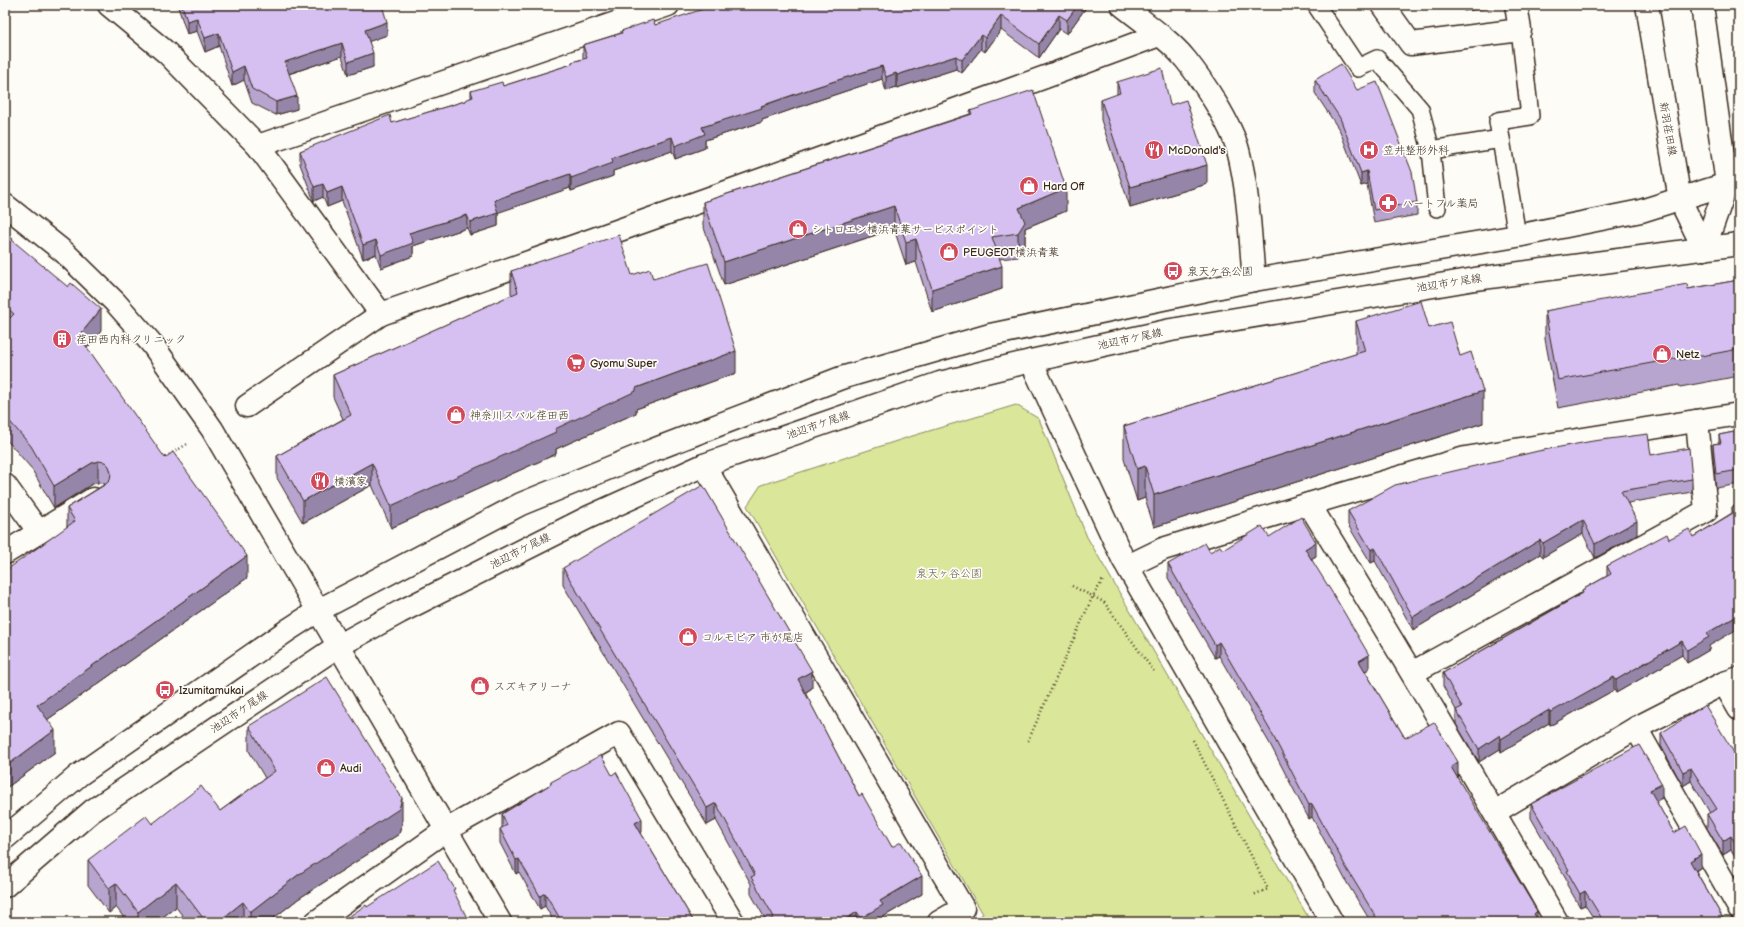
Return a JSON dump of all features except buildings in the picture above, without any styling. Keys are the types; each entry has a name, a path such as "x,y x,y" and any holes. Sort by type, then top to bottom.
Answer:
{"street":[{"path":"109,5 167,54 258,146 381,314"},
{"path":"258,146 668,5"},
{"path":"1122,5 1160,35 1186,60 1220,111 1238,149 1246,193 1254,280"},
{"path":"1383,5 1410,44 1520,30 1516,5"},
{"name":"新羽荏田線","path":"1647,5 1680,200 1704,249"},
{"path":"1702,5 1733,184 1704,249"},
{"path":"247,406 381,314 690,206 1160,35"},
{"path":"5,838 79,775 281,634 319,610 520,504 653,450 841,378 990,335 1254,280 1517,236 1641,211 1733,184"},
{"path":"5,205 64,252 115,302 152,344 212,429 500,922"},
{"name":"池辺市ケ尾線","path":"5,886 92,811 338,646 400,612 582,520 704,465 940,383 1171,330 1475,279 1739,244"},
{"path":"1031,361 1128,566 1332,922"},
{"path":"1128,566 1163,549 1465,458 1739,414"},
{"path":"1412,673 1706,511 1697,421"},
{"path":"704,465 963,908 939,922"},
{"path":"5,485 39,532"},
{"path":"5,553 99,495"},
{"path":"1309,504 1495,812 1557,922"},
{"path":"1495,812 1636,728 1731,680 1739,709"},
{"path":"1636,728 1739,908"},
{"path":"316,922 446,830 619,733 733,922"}],"lane":[{"path":"1316,5 1358,68 1377,59 1420,109 1431,150 1437,208"},
{"path":"1517,236 1498,121 1530,116 1520,30"},
{"path":"1431,150 1501,139"}],"path":[{"path":"1072,586 1104,602 1157,678"},
{"path":"1028,740 1093,596"},
{"path":"1191,736 1268,889 1253,895"}],"green space":[{"name":"泉天ヶ谷公園","path":"1016,405 1039,419 1087,537 1311,922 970,922 983,914 747,506 761,485 909,437"}],"place":[{"name":"McDonald's","path":"1154,150"},
{"name":"笠井整形外科","path":"1369,150"},
{"name":"Hard Off","path":"1029,186"},
{"name":"ハートフル薬局","path":"1388,203"},
{"name":"シトロエン横浜青葉サービスポイント","path":"798,229"},
{"name":"PEUGEOT横浜青葉","path":"949,252"},
{"name":"泉天ケ谷公園","path":"1173,271"},
{"name":"荏田西内科クリニック","path":"62,339"},
{"name":"Netz","path":"1662,354"},
{"name":"Gyomu Super","path":"576,363"},
{"name":"神奈川スバル荏田西","path":"456,415"},
{"name":"横濱家","path":"320,481"},
{"name":"コルモピア 市が尾店","path":"688,637"},
{"name":"スズキアリーナ","path":"480,686"},
{"name":"Izumitamukai","path":"165,690"},
{"name":"Audi","path":"326,768"}]}
